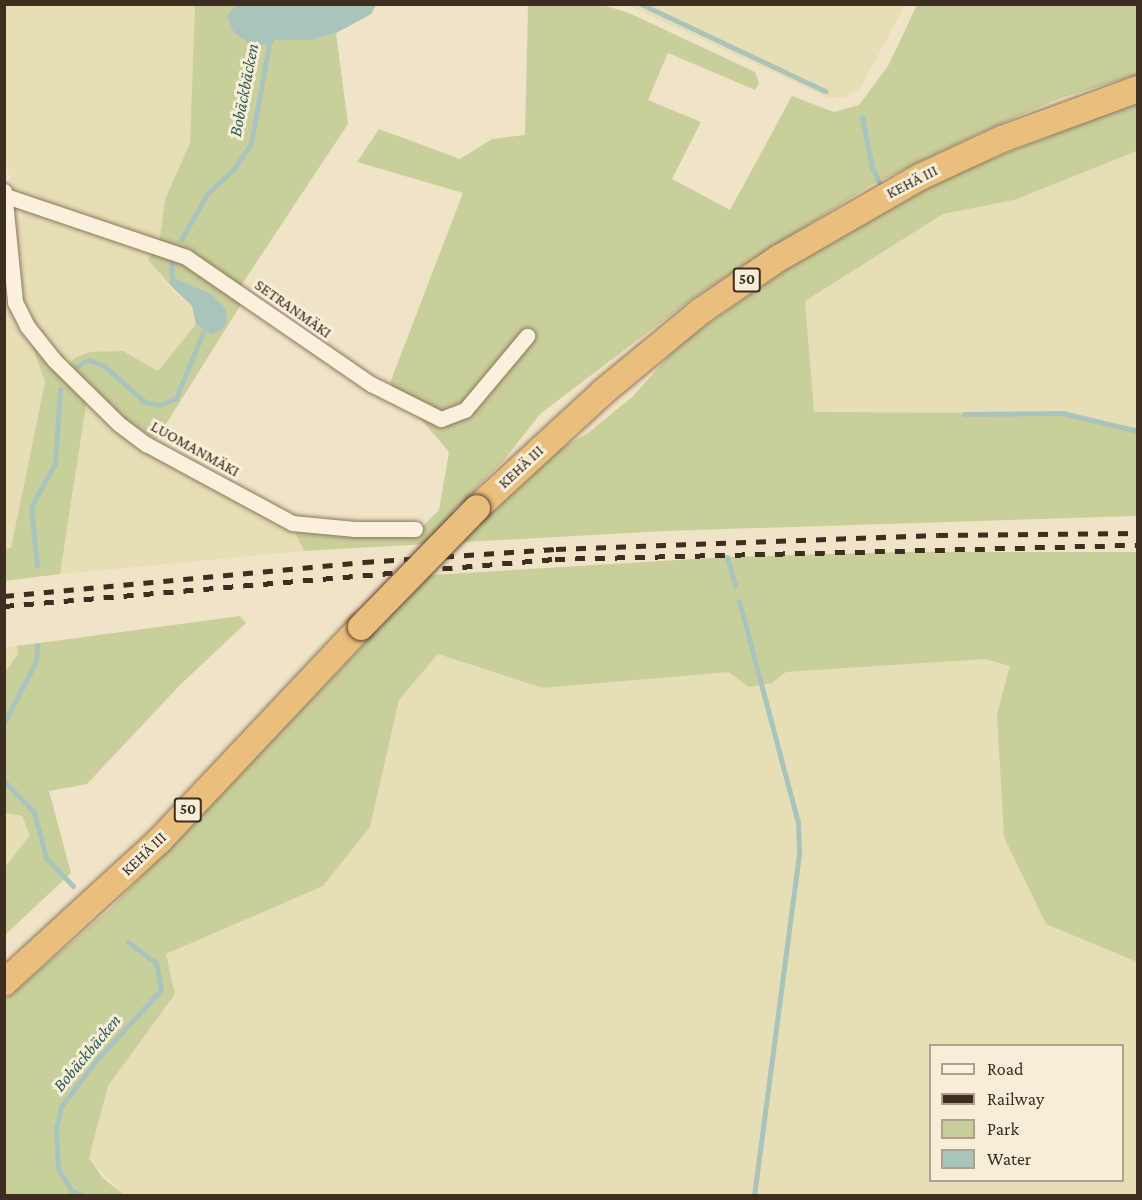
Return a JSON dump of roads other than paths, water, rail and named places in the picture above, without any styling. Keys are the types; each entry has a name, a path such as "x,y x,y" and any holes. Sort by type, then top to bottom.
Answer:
{"highway":[{"name":"KEHÄ III","path":"4,983 159,841 477,508 612,385 701,311 779,258 920,177 1021,132 1137,89"}],"street":[{"name":"SETRANMÄKI","path":"5,193 186,256 371,384 441,419 465,410 527,336"},
{"name":"LUOMANMÄKI","path":"5,193 15,302 23,318 54,360 119,424 146,444 292,523 354,529 415,529"}],"water":[{"path":"236,5 376,5 371,14 336,33 308,40 275,40 270,45 252,45 234,33 227,16"},
{"path":"172,277 211,294 226,309 227,322 221,330 212,335 196,324 192,306 169,284"}],"waterway":[{"path":"641,4 825,91"},
{"name":"Bobäckbäcken","path":"181,240 207,194 234,169 251,143 270,39"},
{"path":"862,117 872,167 879,182"},
{"name":"Bobäckbäcken","path":"171,262 172,277"},
{"name":"Bobäckbäcken","path":"77,366 89,360 104,366 145,402 160,405 176,398 203,332"},
{"name":"Bobäckbäcken","path":"37,565 31,507 55,463 60,389"},
{"path":"964,414 1062,413 1138,431"},
{"path":"727,557 735,585"},
{"path":"739,601 798,822 799,854 754,1196"},
{"name":"Bobäckbäcken","path":"4,723 36,661 37,645"},
{"name":"Bobäckbäcken","path":"4,781 34,812 46,858 73,886"},
{"name":"Bobäckbäcken","path":"84,1196 72,1191 58,1169 56,1128 61,1107 99,1057 161,990 156,963 128,942"}],"railway":[{"path":"4,596 364,562 556,549 938,535 1138,533"},
{"path":"4,606 555,559 1138,545"}]}
